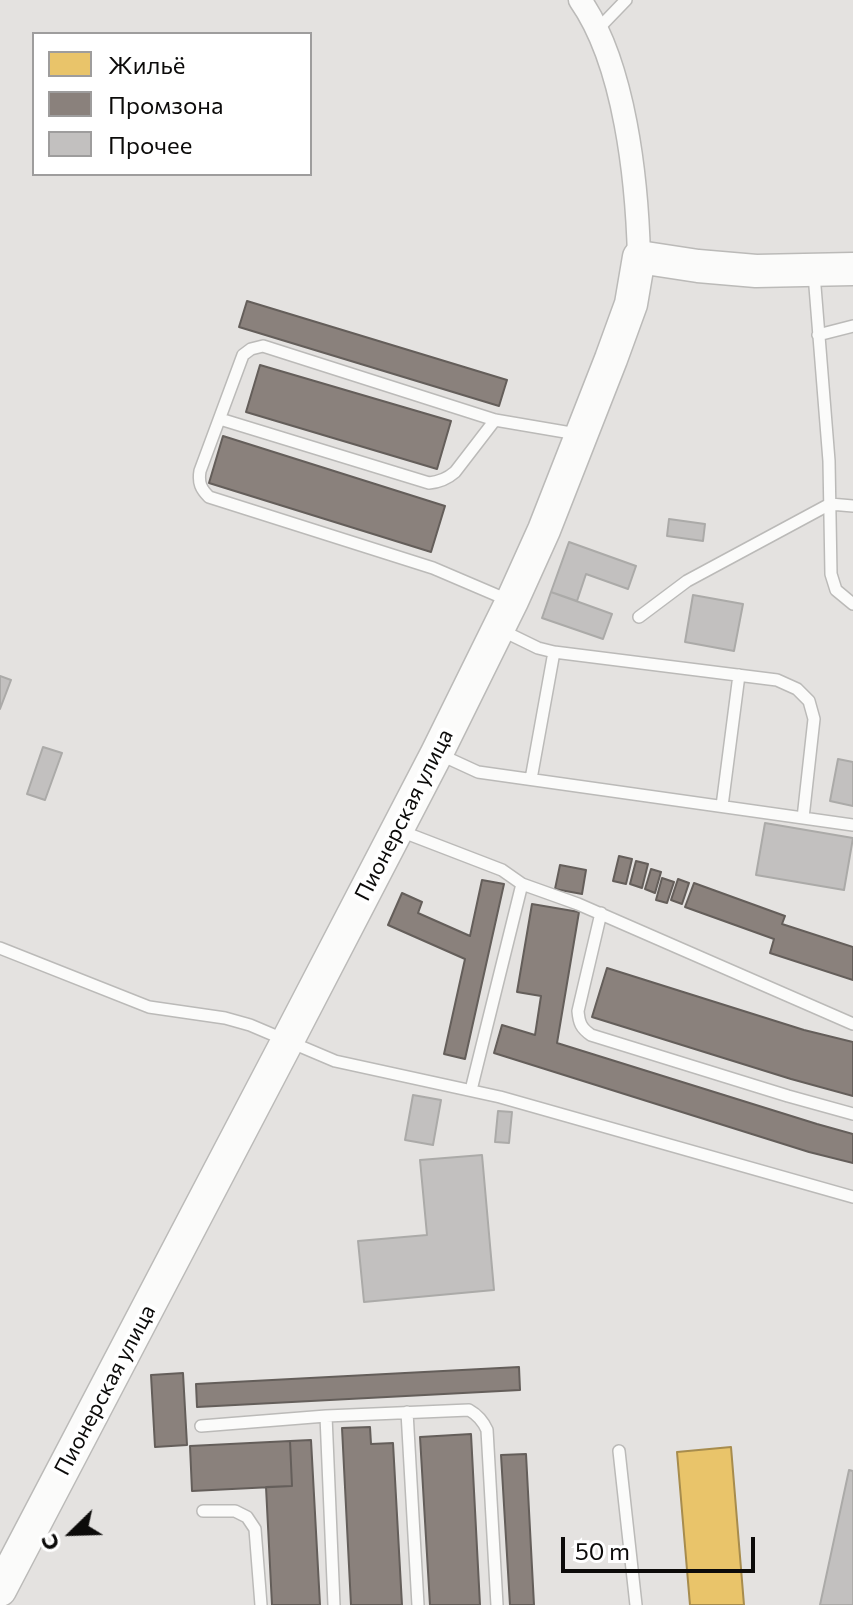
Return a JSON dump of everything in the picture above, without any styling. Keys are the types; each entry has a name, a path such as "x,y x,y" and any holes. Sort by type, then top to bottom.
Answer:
{"street":[{"name":"Пионерская улица","path":"0,1590 437,753 505,615 544,530 631,304 639,257 638,213 621,101 597,30 580,0"},
{"path":"639,257 756,271 853,269"}],"lane":[{"path":"597,30 626,0"},
{"path":"814,270 829,461 831,574 836,590 853,604"},
{"path":"818,335 853,326"},
{"path":"581,435 495,420 263,346 243,355 199,480 202,490 209,497 433,568 505,615 538,648 777,680 797,689 809,701 814,719 803,818"},
{"path":"220,419 429,483 438,483 455,472 495,420"},
{"path":"639,617 687,581 830,504 853,506"},
{"path":"531,779 554,652"},
{"path":"722,806 739,675"},
{"path":"437,753 478,772 853,825"},
{"path":"396,830 502,870 522,884 601,913 853,1024"},
{"path":"471,1090 522,884"},
{"path":"601,913 578,1011 583,1030 606,1040 853,1114"},
{"path":"0,948 149,1007 225,1018 250,1025 335,1061 500,1097 853,1197"},
{"path":"201,1426 326,1416 469,1410 483,1421 487,1430 497,1605"},
{"path":"407,1412 418,1605"},
{"path":"326,1416 334,1605"},
{"path":"619,1451 636,1605"},
{"path":"203,1511 235,1511 247,1517 255,1529 261,1605"}],"building: Жильё":[{"path":"731,1447 744,1605 690,1605 677,1452"}],"building: Промзона":[{"path":"247,301 507,380 499,406 239,327"},
{"path":"260,365 451,421 437,469 246,412"},
{"path":"223,436 445,506 431,552 209,483"},
{"path":"619,856 632,859 626,884 613,881"},
{"path":"636,861 648,864 642,888 630,884"},
{"path":"560,865 586,870 582,894 555,889"},
{"path":"651,869 661,872 655,893 645,889"},
{"path":"662,878 674,882 667,903 656,900"},
{"path":"678,879 689,883 682,904 671,900"},
{"path":"482,880 504,884 465,1059 444,1054 465,959 388,925 402,893 422,902 418,913 470,936"},
{"path":"694,883 785,916 782,924 853,947 853,980 770,953 774,939 685,907"},
{"path":"532,904 579,912 557,1043 853,1134 853,1163 494,1053 502,1025 535,1035 541,996 517,992"},
{"path":"607,968 804,1030 853,1042 853,1096 592,1017"},
{"path":"519,1367 520,1390 197,1407 196,1384"},
{"path":"183,1373 187,1445 155,1447 151,1375"},
{"path":"370,1427 371,1444 393,1443 402,1605 351,1605 342,1428"},
{"path":"471,1434 480,1605 430,1605 420,1437"},
{"path":"311,1440 320,1605 272,1605 266,1487 292,1486 290,1441"},
{"path":"290,1441 292,1486 192,1491 190,1446"},
{"path":"526,1454 534,1605 510,1605 501,1455"}],"building: Прочее":[{"path":"669,519 705,524 703,541 667,536"},
{"path":"569,542 636,566 628,589 586,574 577,601 551,592"},
{"path":"551,592 612,614 603,639 542,618"},
{"path":"693,595 743,604 734,651 685,642"},
{"path":"0,676 11,680 0,709"},
{"path":"43,747 62,753 45,800 27,794"},
{"path":"838,759 853,762 853,806 830,801"},
{"path":"765,823 853,838 844,890 756,875"},
{"path":"413,1095 441,1100 433,1145 405,1140"},
{"path":"498,1111 512,1112 509,1143 495,1142"},
{"path":"482,1155 494,1290 364,1302 358,1241 427,1235 420,1160"},
{"path":"849,1470 853,1471 853,1605 820,1605"}]}
